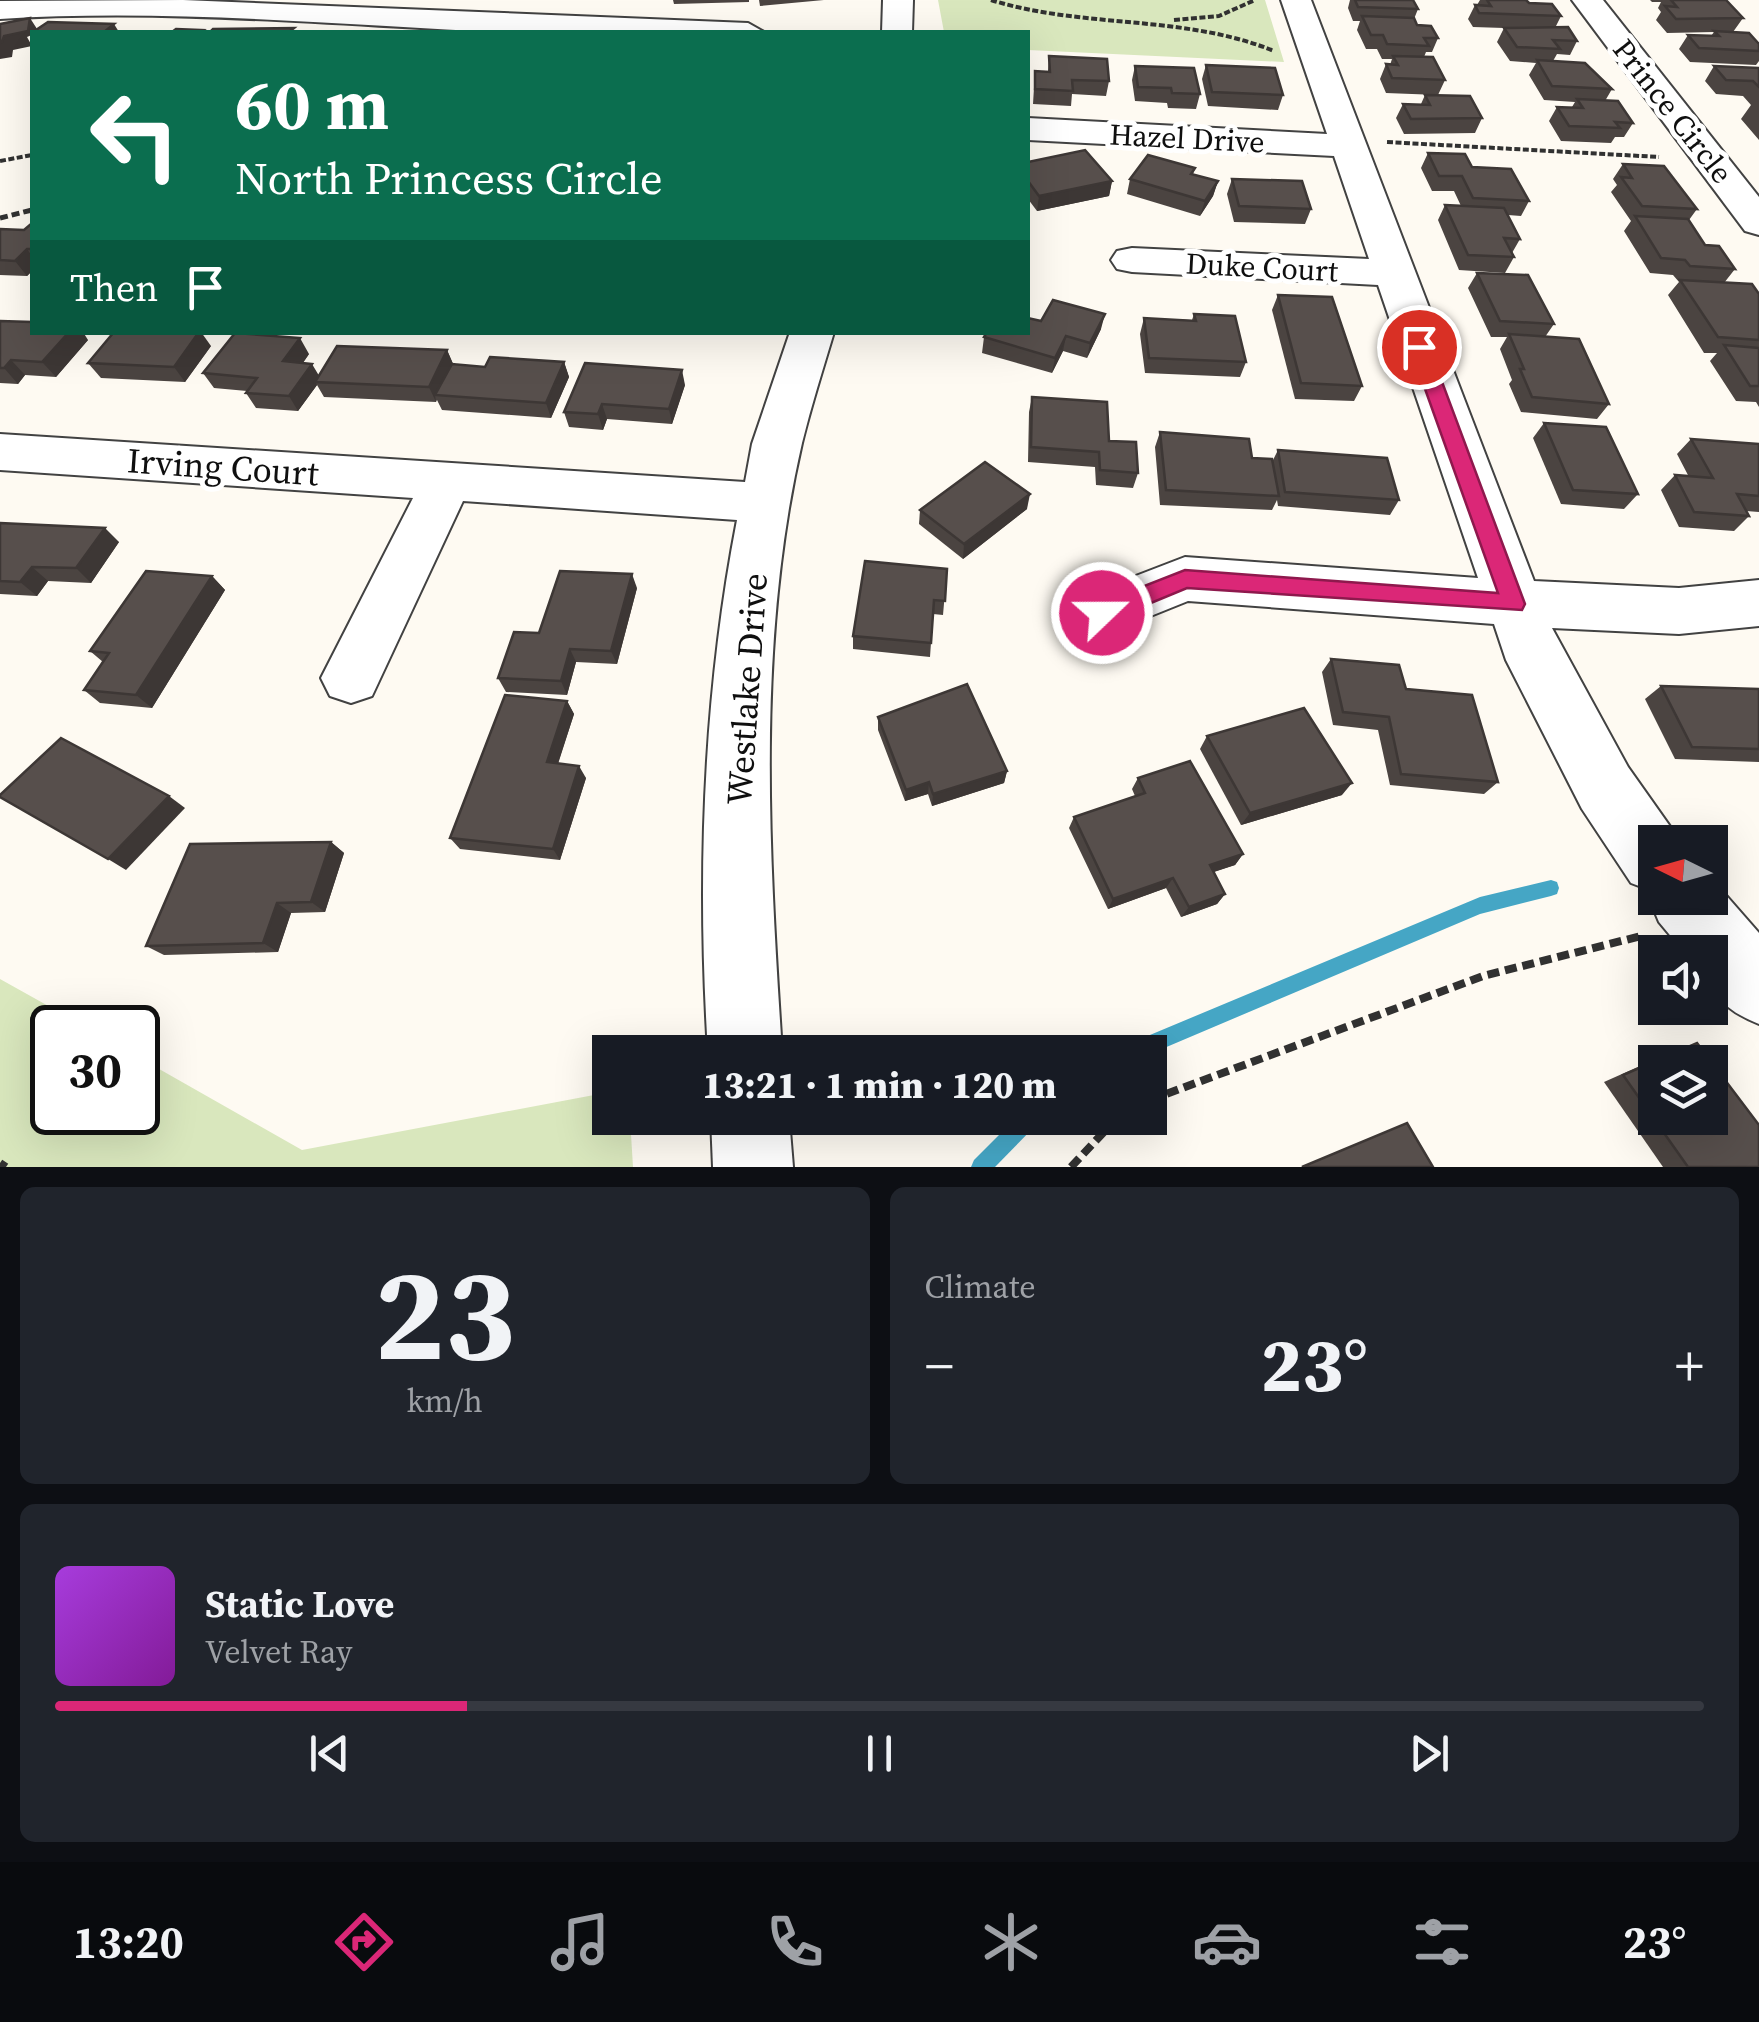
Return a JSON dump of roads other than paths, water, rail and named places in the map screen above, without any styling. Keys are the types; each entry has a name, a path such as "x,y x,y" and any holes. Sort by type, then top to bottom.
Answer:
{"street":[{"path":"897,30 898,0"},
{"path":"1296,0 1514,604 1555,702 1638,833"},
{"name":"Prince Circle","path":"1587,0 1759,222"},
{"path":"0,10 80,6 697,30"},
{"name":"Hazel Drive","path":"1030,130 1345,141"},
{"name":"Duke Court","path":"1132,260 1392,273"},
{"name":"Westlake Drive","path":"744,1035 739,977 737,757 753,581 777,444 811,335"},
{"name":"Irving Court","path":"0,452 767,504"},
{"path":"351,678 446,483"},
{"path":"1102,613 1185,579 1514,604 1679,612 1759,604"},
{"path":"1698,915 1759,988"},
{"path":"751,1135 754,1167"}],"waterway":[{"path":"1167,1038 1480,906 1551,888"},
{"path":"981,1167 1012,1135"}]}
